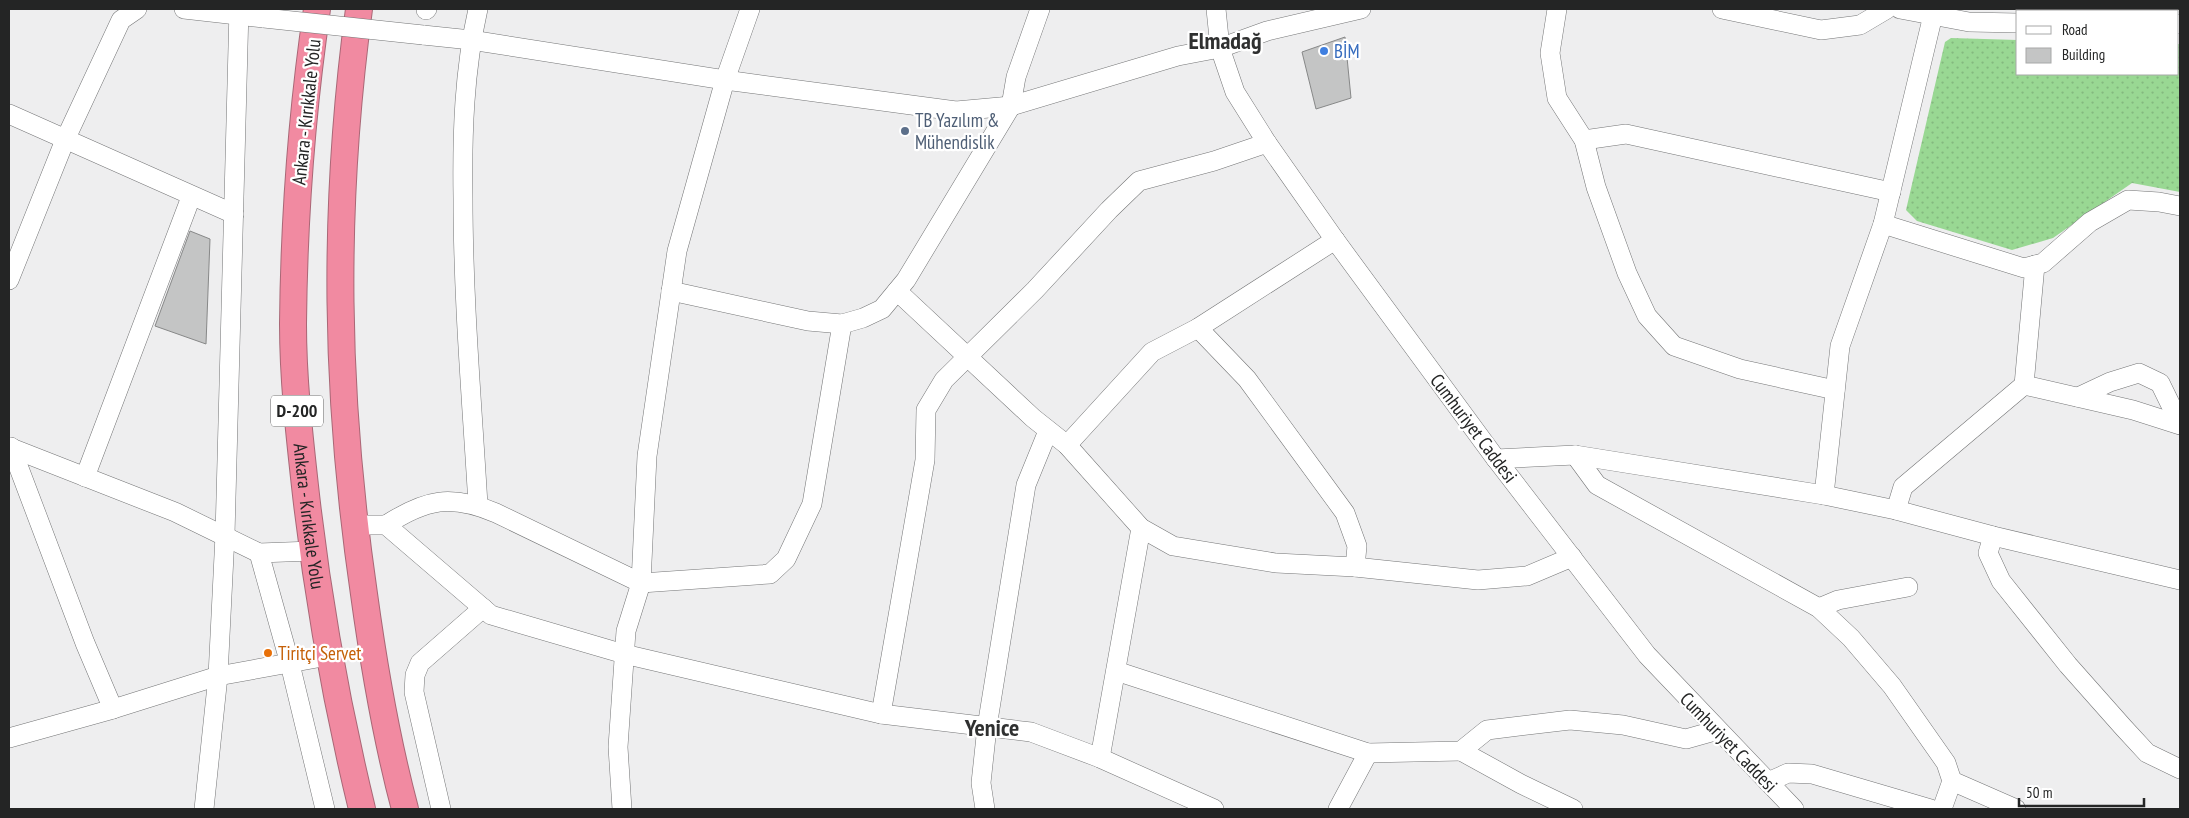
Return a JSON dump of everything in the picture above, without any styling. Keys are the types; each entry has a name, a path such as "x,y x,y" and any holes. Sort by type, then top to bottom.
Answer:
{"highway":[{"name":"Ankara - Kırıkkale Yolu","path":"317,9 310,59 298,186 293,324 296,406 312,551 328,656 362,809"},
{"name":"D-200","path":"359,9 351,67 339,244 341,378 354,525 385,729 405,809"}],"street":[{"path":"9,280 65,140 121,20 137,9"},
{"path":"184,9 239,13 264,18 471,40 725,80 956,111 1011,106 1178,56 1220,48 1267,31 1361,9"},
{"path":"478,9 471,40 462,132 463,255 478,506"},
{"path":"622,809 618,747 626,630 641,583 647,456 677,251 725,80 750,9"},
{"path":"671,291 808,321 842,324 863,318 882,309 906,280 1011,106 1016,77 1040,9"},
{"name":"Cumhuriyet Caddesi","path":"1216,9 1220,48 1235,92 1335,240 1496,459 1647,655 1794,809"},
{"path":"1557,9 1550,53 1557,98 1584,140 1596,187 1626,274 1647,316 1674,346 1740,369 1835,390"},
{"path":"1722,9 1820,30 1860,25 1886,9"},
{"path":"1900,9 1970,22 2016,23"},
{"path":"204,809 218,676 225,535 239,13"},
{"path":"1824,495 1840,346 1883,224 1933,15"},
{"path":"9,114 191,197 234,214"},
{"path":"1584,140 1626,134 1891,192"},
{"path":"881,714 925,460 926,410 944,380 1139,181 1214,161 1268,143"},
{"path":"85,476 191,197"},
{"path":"1883,224 2024,268 2043,263 2090,222 2128,200 2159,202 2180,206"},
{"path":"1067,445 1152,352 1198,328 1335,240"},
{"path":"1896,510 1903,488 2024,385 2035,265"},
{"path":"897,291 1048,431 1067,445 1141,528 1173,546 1276,563 1354,567 1478,580 1527,576 1572,557"},
{"path":"354,525 386,525 410,509 426,504 447,501 478,506 641,583 770,574 786,559 812,504 842,324"},
{"path":"1198,328 1247,379 1344,513 1357,546 1354,567"},
{"path":"2024,385 2133,410 2180,424 2160,383 2139,373 2110,382 2078,397"},
{"path":"984,809 981,784 987,727 1026,485 1048,431"},
{"path":"10,447 175,512 225,535 259,554 312,551"},
{"path":"10,447 85,643 113,709"},
{"path":"1496,459 1575,455 1824,495 1896,510 1993,536 2180,580"},
{"path":"1575,455 1597,485 1819,608 1851,638 1892,686 1946,763 1952,781 1942,809"},
{"path":"386,525 491,615 624,654 881,714 1031,732 1100,758 1214,809"},
{"path":"1100,758 1141,528"},
{"path":"1993,536 1988,553 2001,581 2068,664 2147,753 2180,769"},
{"path":"259,554 290,664 325,809"},
{"path":"1819,608 1838,600 1908,587"},
{"path":"441,809 414,692 415,675 420,663 484,608"},
{"path":"9,738 113,709 218,676 328,656"},
{"path":"1116,671 1368,753 1461,751 1521,784 1573,809"},
{"path":"1461,751 1487,730 1570,720 1623,725 1686,738 1718,730"},
{"path":"1338,809 1368,753"},
{"path":"1768,782 1788,773 1812,774 1931,809"},
{"path":"1952,781 2016,809"}],"green space":[{"path":"1951,38 2016,40 2016,75 2179,75 2180,44 2180,192 2132,183 2053,238 2012,250 1917,221 1906,210 1945,42"}],"building":[{"path":"1345,37 1351,98 1316,109 1302,52"},
{"path":"190,231 210,239 206,344 155,326"}],"place":[{"name":"BİM","path":"1324,51"},
{"name":"TB Yazılım & Mühendislik","path":"905,131"},
{"name":"Tiritçi Servet","path":"268,653"}],"district":[{"name":"Elmadağ","path":"1225,41"},
{"name":"Yenice","path":"992,728"}]}
